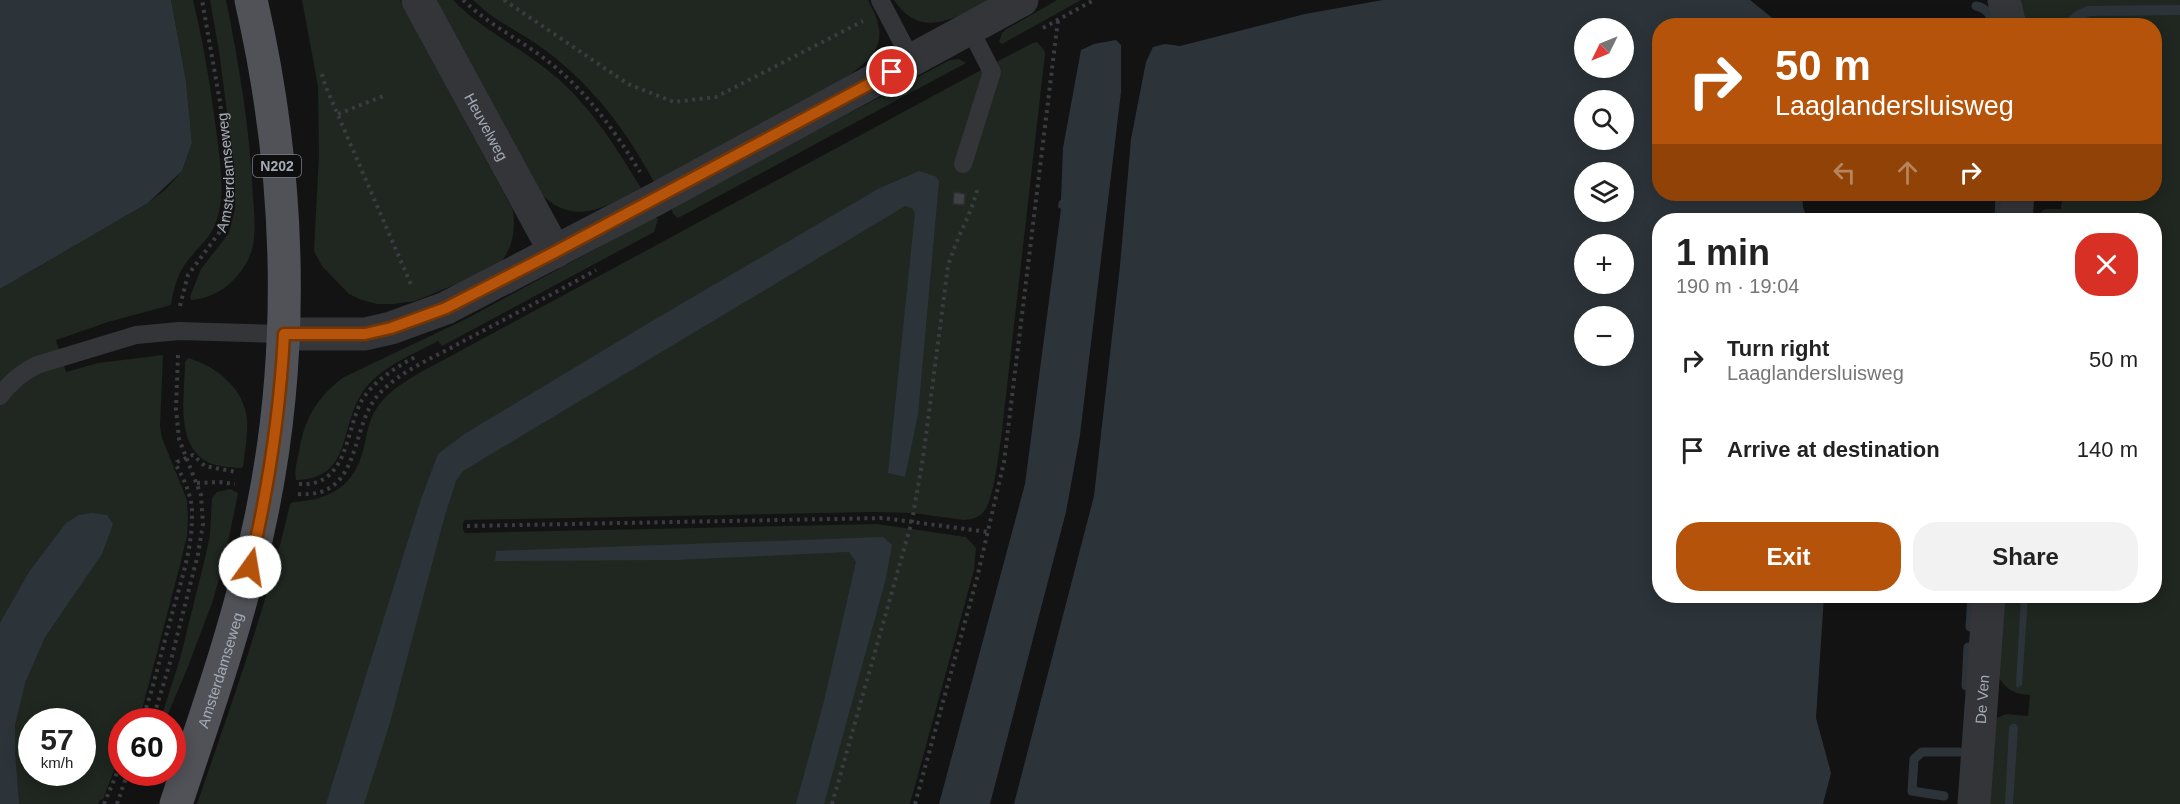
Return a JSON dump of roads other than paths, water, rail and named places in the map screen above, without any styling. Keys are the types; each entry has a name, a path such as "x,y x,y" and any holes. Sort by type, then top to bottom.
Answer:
{"main road":[{"name":"Amsterdamseweg","path":"176,804 231,638 246,584 267,489 279,407 285,286 281,206 271,111 260,38 251,0"}],"street":[{"name":"Heuvelweg","path":"418,0 555,252"},
{"path":"284,334 365,334 391,328 446,308 656,199 1022,0"},
{"path":"2004,0 2008,18"},
{"name":"De Ven","path":"1974,804 1988,603"}],"lane":[{"path":"883,5 912,61"},
{"path":"963,164 992,72 970,29"},
{"path":"0,396 10,382 37,365 136,335 179,331 284,334"}],"waterway":[{"path":"1976,6 1983,8 1990,18"},
{"path":"1999,213 2000,201"},
{"path":"1970,627 1972,603"},
{"path":"1966,686 1968,647"},
{"path":"1944,796 1912,791 1914,759 1922,752 1959,752"}]}
